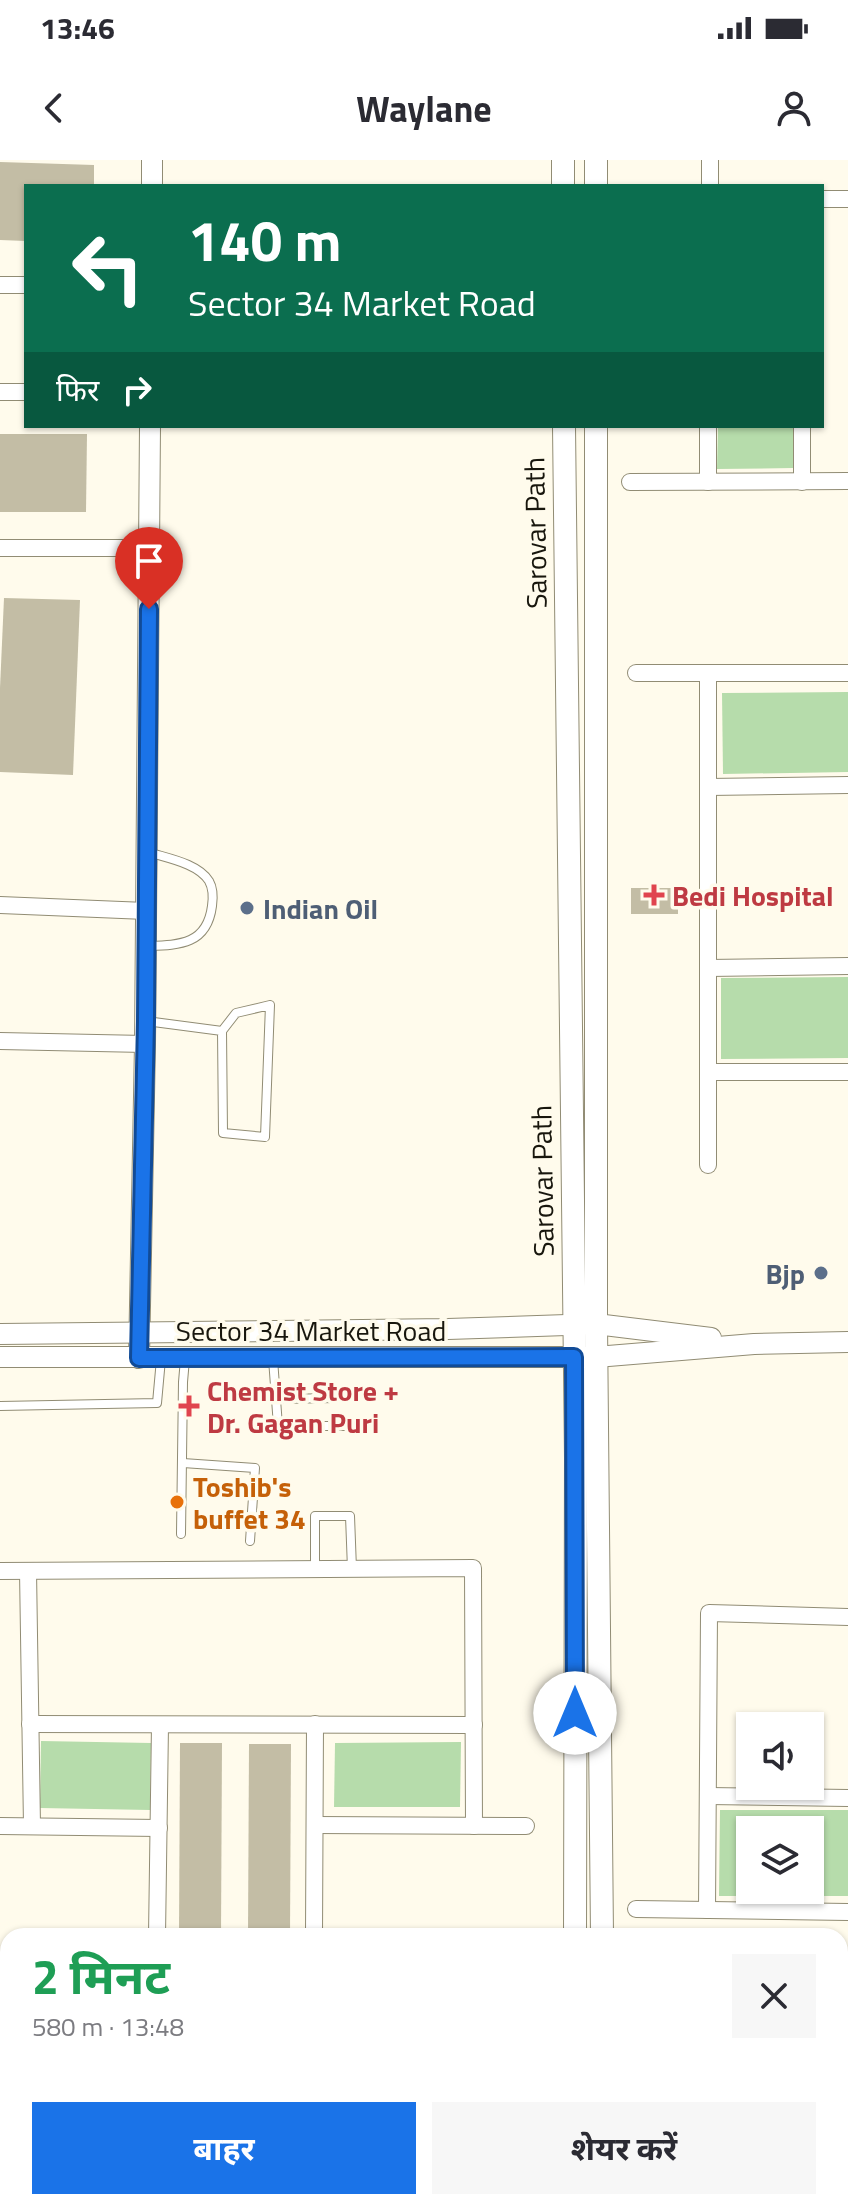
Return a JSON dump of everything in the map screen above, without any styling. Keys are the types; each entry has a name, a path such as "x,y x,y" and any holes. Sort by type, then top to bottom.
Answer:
{"main road":[{"path":"563,160 563,184"},
{"path":"596,160 596,184"},
{"name":"Sarovar Path","path":"564,428 585,1324"},
{"name":"Sarovar Path","path":"596,428 585,1357 602,1928"},
{"name":"Sarovar Path","path":"575,1928 576,1458 585,1357"}],"street":[{"path":"152,160 152,184"},
{"path":"710,160 710,184"},
{"path":"824,199 848,199"},
{"path":"0,285 24,285"},
{"path":"0,392 24,392"},
{"path":"139,1358 146,1021 150,428"},
{"path":"708,428 708,482"},
{"path":"802,428 802,482"},
{"path":"630,482 848,481"},
{"path":"0,548 149,548"},
{"path":"636,673 848,673"},
{"path":"708,673 708,1165"},
{"path":"708,787 848,785"},
{"path":"0,905 146,911"},
{"path":"708,968 848,966"},
{"path":"0,1041 145,1044"},
{"path":"708,1072 848,1072"},
{"path":"0,1334 448,1329 585,1324 754,1344 848,1342"},
{"name":"Sector 34 Market Road","path":"0,1357 585,1357 754,1344"},
{"path":"0,1571 473,1568 474,1826"},
{"path":"28,1571 32,1826"},
{"path":"707,1910 709,1613 848,1617"},
{"path":"30,1724 474,1725"},
{"path":"314,1928 315,1724"},
{"path":"157,1928 160,1725"},
{"path":"708,1796 848,1798"},
{"path":"315,1825 526,1826"},
{"path":"0,1826 159,1828"},
{"path":"636,1909 848,1912"}],"lane":[{"path":"146,946 188,942 203,932 210,922 213,899 209,882 196,870 147,851"},
{"path":"270,1005 265,1137 223,1133 222,1031 236,1013 270,1005"},
{"path":"146,1021 222,1031"},
{"path":"0,1406 157,1403 161,1358"},
{"path":"181,1534 185,1358"},
{"path":"273,1358 278,1426 355,1426"},
{"path":"276,1399 337,1398"},
{"path":"183,1463 255,1468 250,1541"},
{"path":"315,1569 315,1516 350,1516 352,1569"}],"green space":[{"path":"718,428 793,428 793,468 717,469"},
{"path":"848,692 848,772 723,774 722,693"},
{"path":"848,977 848,1058 721,1059 721,978"},
{"path":"41,1741 151,1743 150,1810 40,1808"},
{"path":"461,1742 460,1807 334,1807 335,1743"},
{"path":"720,1810 848,1810 848,1896 824,1896 824,1816 736,1816 736,1896 719,1896"}],"building":[{"path":"0,162 94,165 94,184 24,184 24,241 0,240"},
{"path":"0,434 87,434 86,512 0,512"},
{"path":"4,598 80,600 73,775 0,772"},
{"path":"631,888 678,888 678,914 631,914"},
{"path":"180,1743 222,1743 221,1928 179,1928"},
{"path":"249,1744 291,1744 290,1928 248,1928"}],"place":[{"name":"Bedi Hospital","path":"654,895"},
{"name":"Indian Oil","path":"247,908"},
{"name":"Bjp","path":"821,1273"},
{"name":"Chemist Store + Dr. Gagan Puri","path":"189,1406"},
{"name":"Toshib's buffet 34","path":"177,1502"}],"route":[{"path":"149,609 146,1021 139,1358 574,1357 575,1713"}]}
